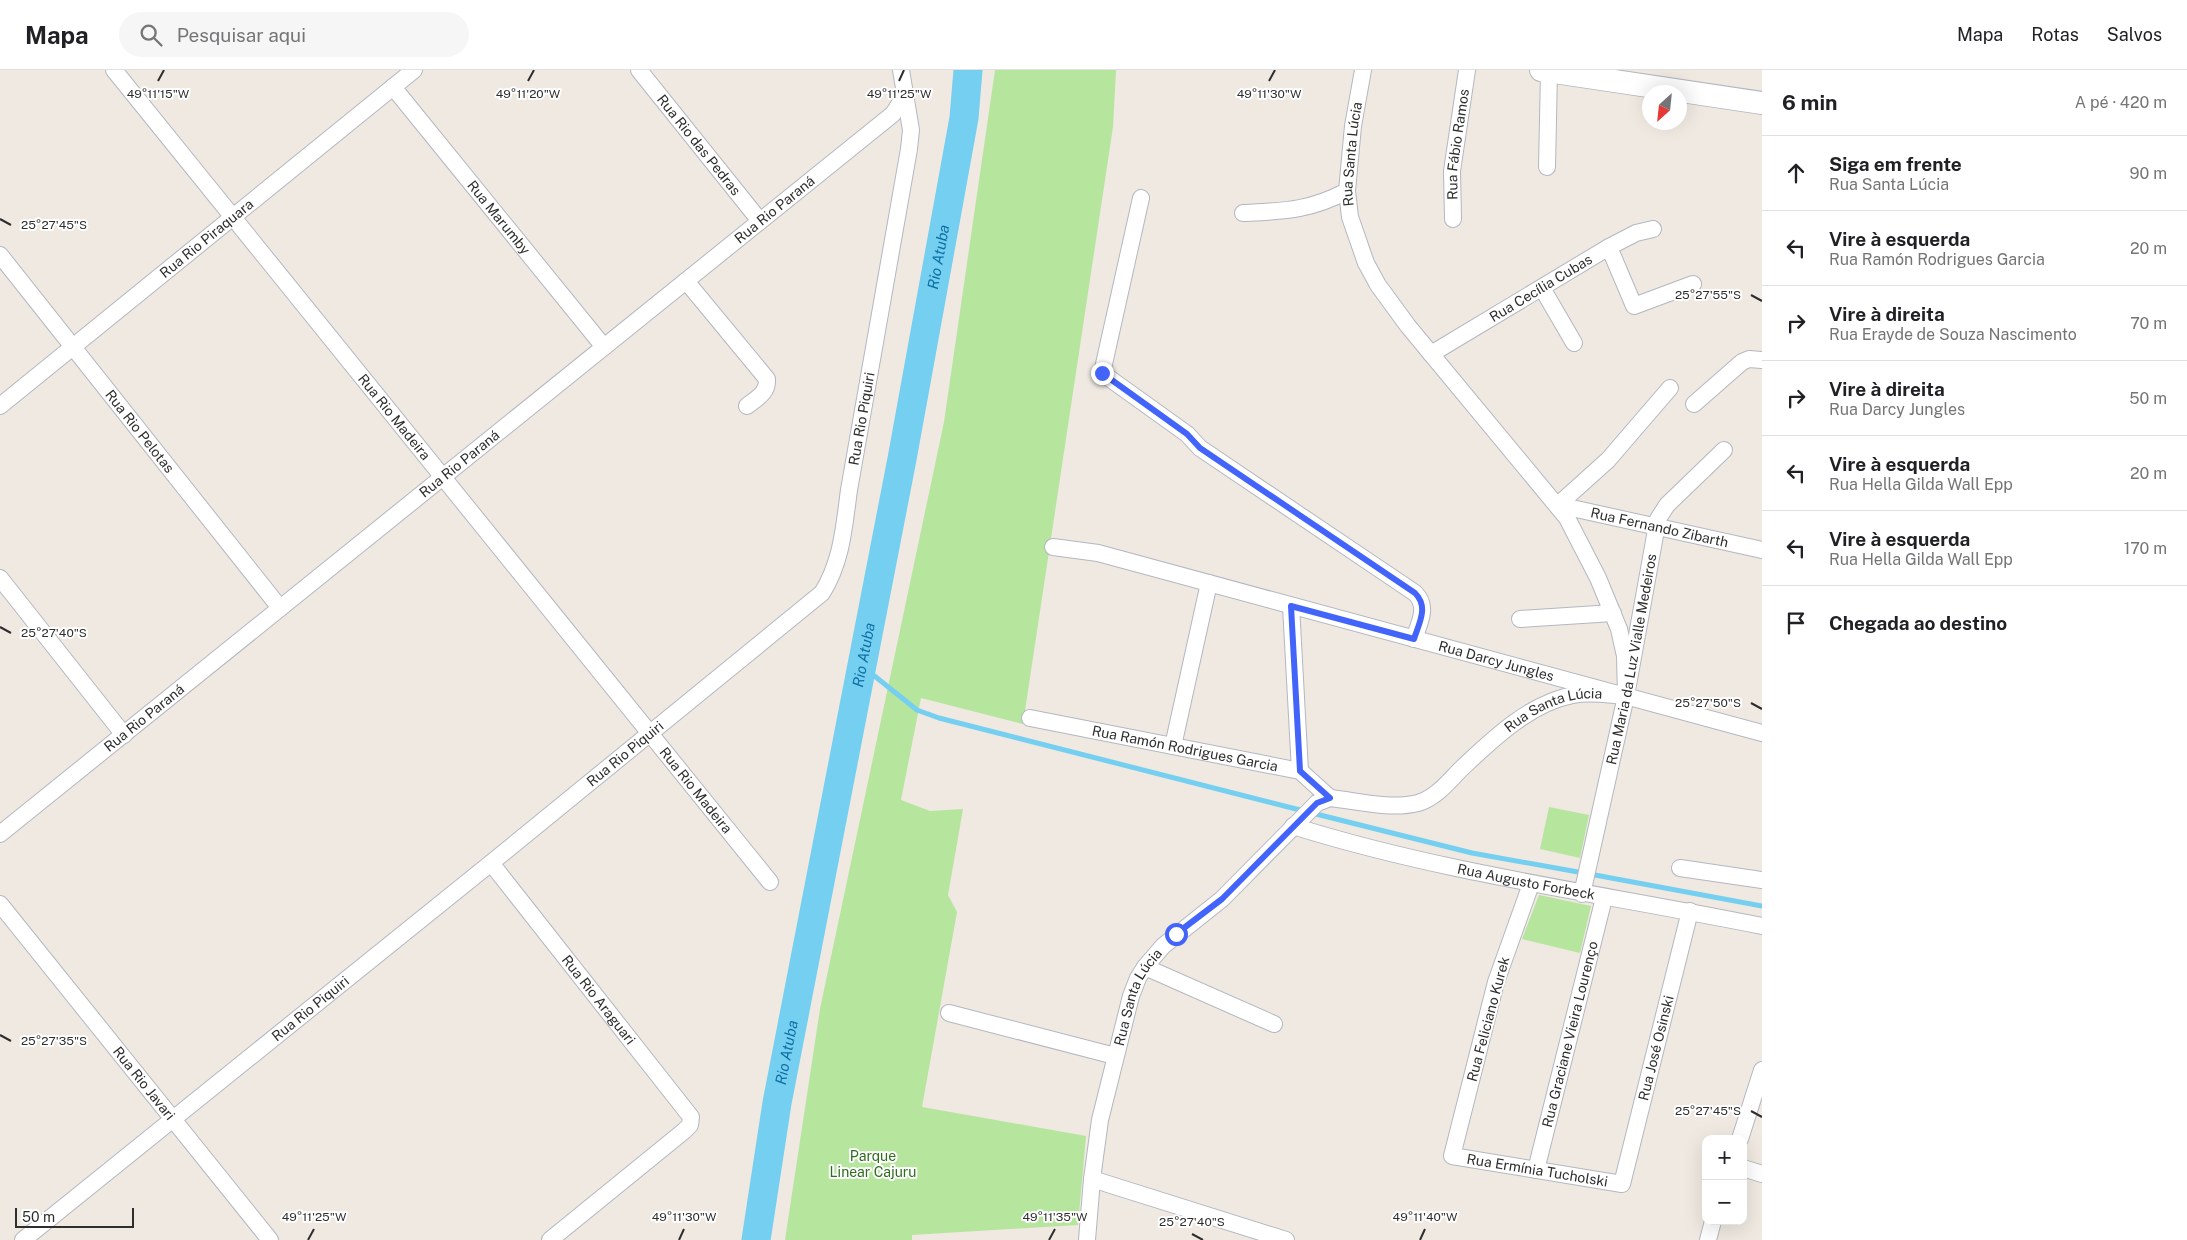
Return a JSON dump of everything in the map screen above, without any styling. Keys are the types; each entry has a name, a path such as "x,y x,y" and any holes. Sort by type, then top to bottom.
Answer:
{"street":[{"name":"Rua Rio Madeira","path":"114,70 770,882"},
{"name":"Rua Rio Piraquara","path":"0,406 414,70"},
{"name":"Rua Rio das Pedras","path":"638,70 760,221"},
{"name":"Rua Santa Lúcia","path":"1087,1240 1092,1179 1100,1120 1133,988 1145,967 1176,934 1222,899 1293,826 1323,801 1396,805 1419,802 1437,792 1494,739 1538,708 1556,699 1574,694 1626,696 1625,656 1613,613 1576,534 1558,505 1431,354 1392,304 1366,263 1350,217 1347,191 1353,126 1363,70"},
{"name":"Rua Fábio Ramos","path":"1453,218 1452,171 1467,70"},
{"path":"1547,167 1545,71 1592,74 1762,103"},
{"name":"Rua Rio Paraná","path":"0,834 893,114 902,100 902,77"},
{"name":"Rua Rio Piquiri","path":"23,1240 491,863 822,593 833,575 842,543 849,490 909,149 911,130 902,77"},
{"name":"Rua Marumby","path":"393,87 604,347"},
{"path":"1243,213 1301,209 1320,204 1347,191"},
{"path":"1141,198 1102,373 1187,434 1200,448 1415,593 1420,598 1423,610 1414,639"},
{"name":"Rua Cecília Cubas","path":"1431,354 1609,247 1636,233 1653,229"},
{"path":"1609,247 1634,306 1693,284"},
{"name":"Rua Rio Pelotas","path":"0,254 280,608"},
{"path":"686,281 767,379 768,386 764,393 747,406"},
{"path":"1542,288 1574,343"},
{"path":"1694,404 1742,362 1750,359 1762,360"},
{"path":"1558,505 1608,460 1670,388"},
{"name":"Rua Maria da Luz Vialle Medeiros","path":"1582,894 1626,696 1656,527 1661,512 1667,505 1724,450"},
{"name":"Rua Fernando Zibarth","path":"1558,505 1762,550"},
{"name":"Rua Darcy Jungles","path":"1054,547 1098,554 1209,583 1762,733"},
{"path":"0,578 124,735"},
{"path":"1173,746 1209,583"},
{"path":"1291,606 1300,771 1323,801"},
{"path":"1520,619 1613,613"},
{"name":"Rua Ramón Rodrigues Garcia","path":"1030,718 1300,771"},
{"name":"Rua Augusto Forbeck","path":"1293,826 1380,852 1582,894 1690,911 1762,926"},
{"name":"Rua Rio Araguari","path":"491,863 691,1117 690,1125 550,1240"},
{"path":"1680,868 1762,880"},
{"name":"Rua Feliciano Kurek","path":"1452,1156 1496,982 1531,884"},
{"name":"Rua Graciane Vieira Lourenço","path":"1536,1170 1604,898"},
{"name":"Rua Rio Javari","path":"0,904 270,1240"},
{"name":"Rua José Osinski","path":"1622,1184 1690,911"},
{"path":"1145,967 1274,1024"},
{"path":"949,1013 1115,1056"},
{"path":"1742,1135 1759,1091 1762,1070"},
{"name":"Rua Ermínia Tucholski","path":"1452,1156 1622,1184"},
{"path":"1747,1169 1762,1174"},
{"path":"1092,1179 1286,1240"},
{"path":"1708,1240 1712,1225"}],"green space":[{"name":"Parque Linear Cajuru","path":"995,70 1116,70 1113,127 1023,724 921,698 901,800 930,811 963,809 948,895 957,912 922,1107 1086,1136 1078,1225 912,1235 912,1240 785,1240 820,1009 944,422"},
{"path":"1549,807 1589,815 1580,858 1540,849"},
{"path":"1539,895 1591,906 1580,953 1522,939"}],"waterway":[{"name":"Rio Atuba","path":"756,1240 777,1103 902,459 964,118 968,70"},
{"path":"862,666 917,710 939,718 1304,811"},
{"path":"1312,813 1472,853 1578,872"},
{"path":"1595,875 1762,906"}],"route":[{"path":"1102,373 1187,434 1200,448 1415,593 1420,598 1423,610 1414,639 1291,606 1300,771 1330,798 1317,803 1233,890 1176,934"}]}
